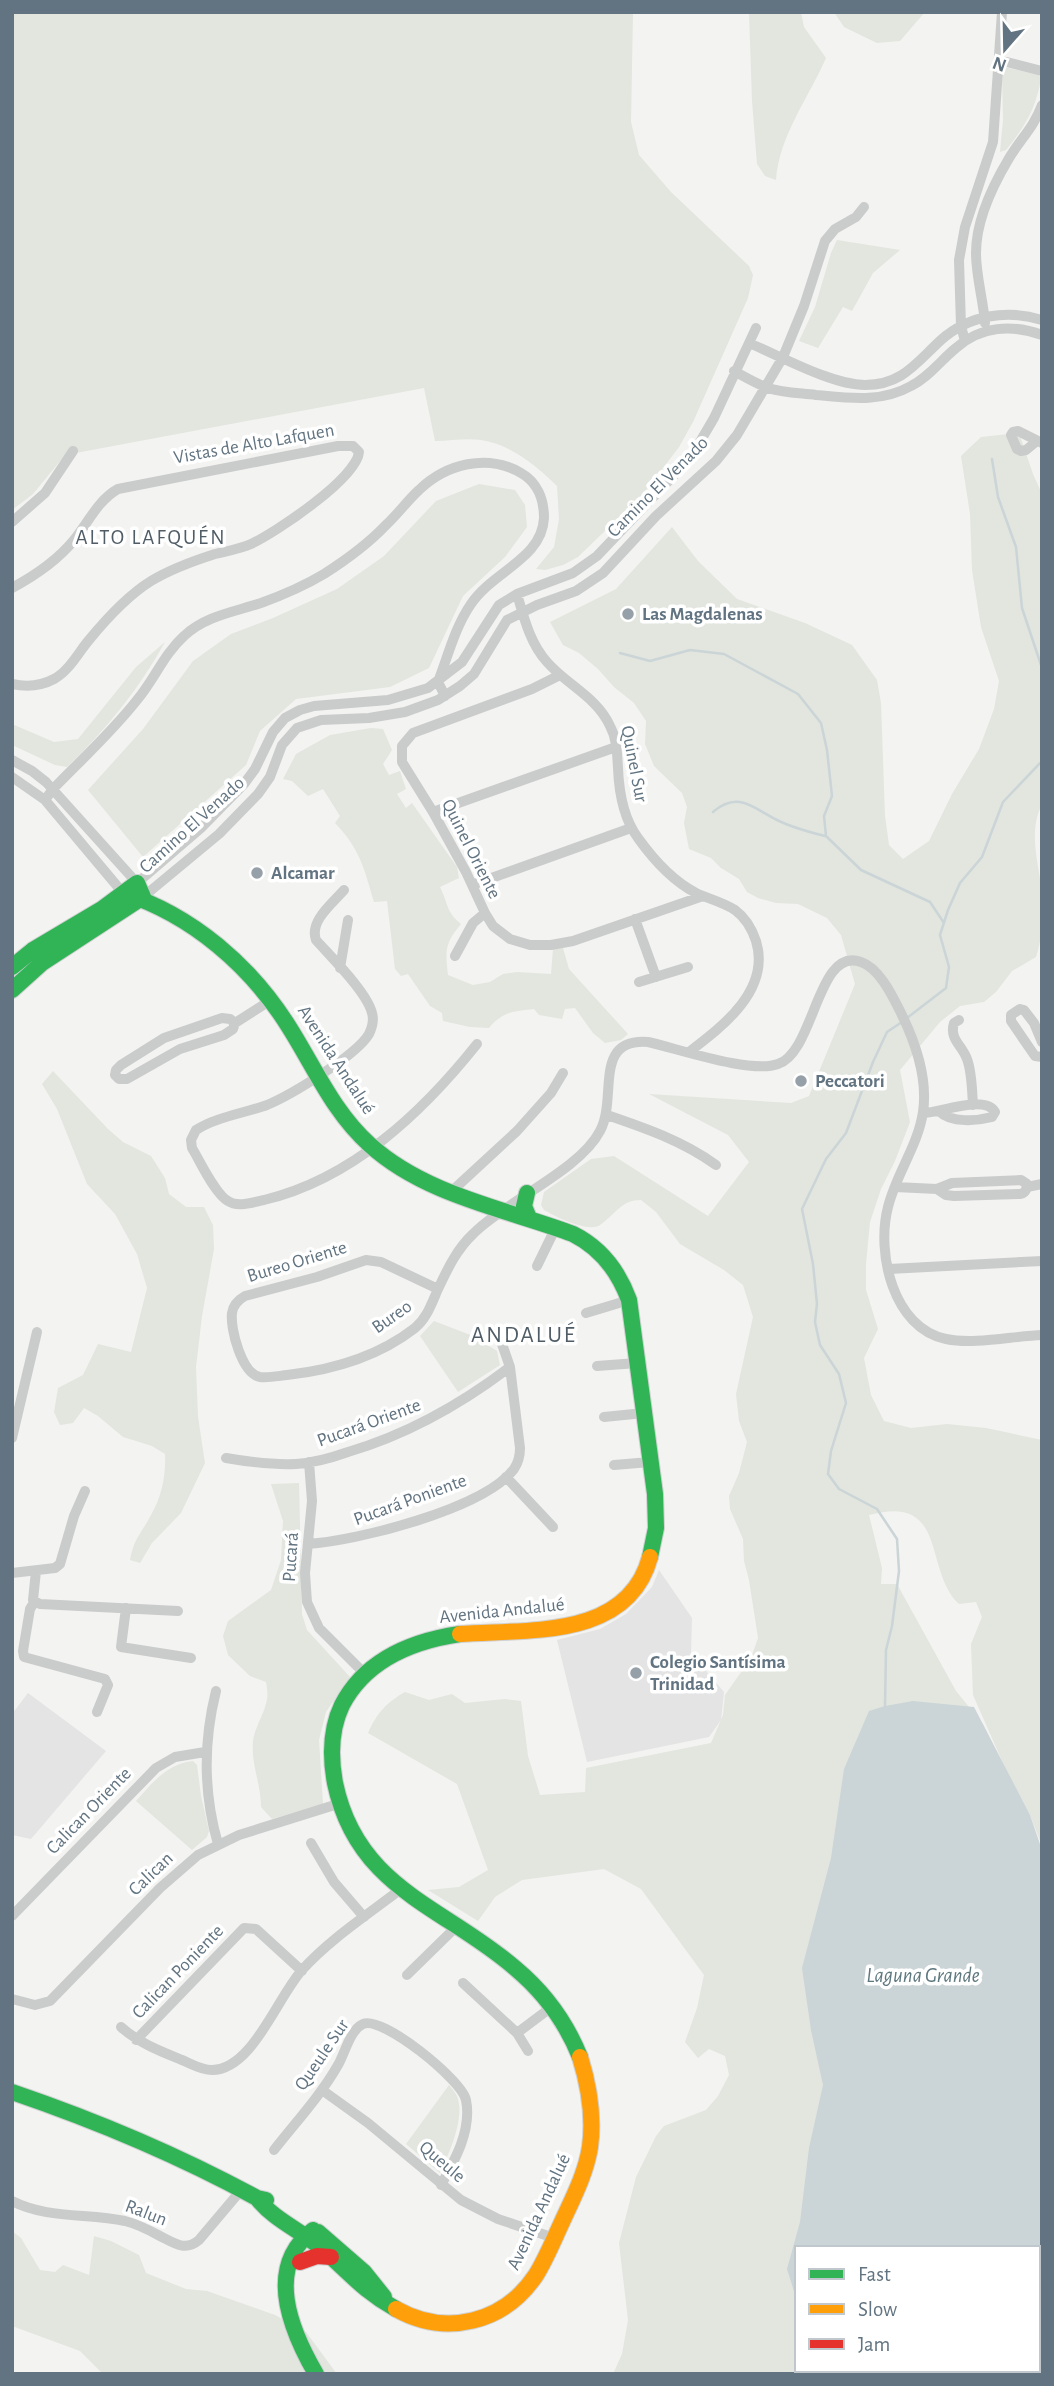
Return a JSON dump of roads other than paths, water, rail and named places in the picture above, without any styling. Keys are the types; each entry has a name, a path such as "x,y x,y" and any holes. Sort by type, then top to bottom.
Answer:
{"street":[{"path":"965,341 961,326 958,272 960,248 993,142 1002,12"},
{"path":"999,60 1042,71"},
{"path":"985,331 976,252 980,224 999,176 1030,131 1042,105"},
{"name":"Camino El Venado","path":"12,967 33,950 202,849 258,794 270,776 282,745 297,728 321,720 369,718 405,712 445,696 474,674 502,626 522,611 576,591 603,573 656,516 727,449 747,421 783,358 825,242 835,229 856,217 864,207"},
{"path":"749,342 842,382 876,384 895,379 911,370 943,339 961,326 984,317 1015,315 1042,320"},
{"name":"Camino El Venado","path":"12,990 49,957 105,924 134,891 244,784 255,769 273,732 293,713 314,706 401,698 416,694 456,668 469,653 495,608 517,594 573,573 597,556 694,452 714,418 756,328"},
{"path":"734,371 767,387 799,393 858,399 886,396 920,380 965,341 985,331 1013,328 1042,335"},
{"name":"Vistas de Alto Lafquen","path":"12,588 51,564 71,543 100,503 118,489 338,446 353,446 359,452 357,461 343,477 311,506 275,530 251,544 172,570 142,588 108,618 65,671 54,679 31,685 12,684"},
{"path":"12,522 45,493 73,451"},
{"path":"45,800 127,713 172,648 191,629 216,617 281,595 325,573 373,537 420,489 445,471 475,463 504,466 526,477 540,493 544,516 540,534 525,556 482,590 464,614 438,682 445,696"},
{"name":"Quinel Sur","path":"517,594 536,648 547,663 581,690 606,717 613,733 621,798 631,828 669,874 703,896 735,910 747,922 757,945 758,964 750,992 738,1009 689,1052"},
{"path":"453,642 460,650 469,653"},
{"name":"Quinel Oriente","path":"560,675 532,689 408,736 401,751 402,762 433,812 485,914 493,926 517,942 530,945 562,944 703,896"},
{"path":"433,812 616,747"},
{"path":"12,760 32,771 53,789 134,891"},
{"path":"12,777 45,800 134,891"},
{"path":"472,885 631,828"},
{"path":"344,890 319,919 314,931 316,940 370,1007 372,1027 364,1041 285,1097 199,1127 193,1133 192,1148 222,1196 232,1203 252,1203 303,1187 333,1173 372,1148 432,1096 477,1044"},
{"name":"Avenida Andalué","path":"134,891 196,930 247,973 271,1000 345,1118 372,1148 413,1174 583,1238 603,1254 616,1272 629,1300 644,1413 656,1511 653,1546 640,1580 615,1608 592,1620 563,1627 435,1638 392,1654 365,1674 347,1696 334,1726 331,1744 332,1766 341,1803 352,1828 368,1853 401,1889 522,1972 553,2006 580,2055 589,2094 590,2150 585,2170 554,2238 527,2288 501,2310 481,2320 454,2325 410,2317 366,2290 310,2235"},
{"path":"455,956 472,923 485,914"},
{"path":"635,919 656,977"},
{"path":"340,968 348,920"},
{"path":"716,1165 663,1135 607,1115 610,1068 619,1048 642,1042 761,1067 783,1062 801,1043 828,978 845,962 857,960 872,967 912,1033 922,1078 923,1112 888,1206 885,1226 889,1269 895,1291 916,1323 932,1335 961,1341 1042,1335"},
{"path":"639,982 688,967"},
{"path":"235,1023 222,1018 168,1036 121,1065 116,1070 116,1075 119,1079 127,1079 180,1049 224,1035 233,1029 235,1023 271,1000"},
{"path":"1040,1034 1024,1010 1020,1009 1011,1015 1011,1021 1035,1056 1042,1057"},
{"path":"959,1020 954,1023 952,1031 968,1062 973,1105"},
{"path":"453,1191 512,1137 551,1093 563,1073"},
{"path":"923,1112 940,1112 948,1107 973,1105 990,1105 994,1109 994,1115 983,1119 951,1119 940,1112"},
{"name":"Bureo","path":"250,1372 262,1377 304,1373 358,1359 417,1326 427,1315 453,1259 465,1241 588,1148 599,1134 607,1115"},
{"path":"895,1187 937,1189 946,1195 954,1196 1020,1194 1027,1187 1042,1184"},
{"path":"527,1193 524,1206 529,1218"},
{"path":"537,1266 556,1227"},
{"name":"Bureo Oriente","path":"250,1372 238,1348 232,1318 235,1305 244,1296 317,1277 366,1260 381,1262 439,1289"},
{"path":"889,1269 1042,1261"},
{"path":"586,1313 629,1300"},
{"path":"12,1438 37,1332"},
{"path":"502,1344 510,1367 520,1454 516,1466 506,1477 553,1527"},
{"path":"597,1366 637,1363"},
{"name":"Pucará Oriente","path":"226,1458 275,1464 309,1462 356,1450 415,1428 453,1407 510,1367"},
{"path":"604,1417 644,1413"},
{"name":"Pucará","path":"309,1462 312,1501 305,1573 306,1594 312,1617 326,1636 365,1674"},
{"path":"614,1465 650,1462"},
{"name":"Pucará Poniente","path":"308,1544 346,1540 426,1517 472,1498 506,1477"},
{"path":"12,1573 55,1568 60,1564 74,1516 85,1491"},
{"path":"36,1571 34,1601 29,1613 24,1657 105,1679 108,1685 97,1712"},
{"path":"34,1601 40,1604 178,1611"},
{"path":"125,1608 121,1647 191,1658"},
{"path":"216,1690 205,1752 209,1808 218,1844"},
{"name":"Calican Oriente","path":"12,1916 156,1768 175,1757 205,1752"},
{"name":"Calican","path":"12,1999 36,2005 50,2001 173,1875 198,1855 218,1844 341,1803"},
{"path":"311,1843 334,1882 364,1917"},
{"path":"302,1970 324,1949 401,1889"},
{"path":"407,1975 456,1927"},
{"name":"Calican Poniente","path":"121,2027 136,2040 201,2068 215,2070 227,2067 252,2047 302,1970 256,1929 244,1928 136,2040"},
{"path":"463,1983 517,2033 528,2051"},
{"path":"517,2033 553,2006"},
{"name":"Queule Sur","path":"274,2150 322,2090 356,2030 367,2022 387,2028 441,2068 465,2096 467,2117 460,2145 441,2185"},
{"name":"Queule","path":"322,2090 461,2200 485,2214 554,2238"},
{"name":"Avenida Andalué","path":"13,2094 163,2150 242,2189 257,2198 265,2208 364,2272 387,2302"},
{"name":"Ralun","path":"12,2201 51,2212 127,2221 183,2246 194,2245 242,2189"},
{"path":"288,2283 300,2262 310,2235"},
{"path":"310,2235 292,2258 287,2303 293,2329 316,2374"},
{"path":"300,2262 317,2256 331,2258"}],"water":[{"name":"Laguna Grande","path":"913,1701 974,1707 1030,1815 1042,1850 1042,2374 842,2372 1040,2372 1040,2246 795,2246 795,2295 787,2269 800,2222 809,2148 823,2085 802,1968 831,1858 844,1769 869,1711"}],"waterway":[{"path":"992,459 998,497 1016,547 1022,608 1042,668"},
{"path":"620,653 650,661 690,650 724,654 798,694 821,723 827,750 832,796 824,816 826,836 861,870 930,902 944,923"},
{"path":"907,1018 946,988 949,967 940,935 948,910 960,883 982,857 1003,802 1042,761"},
{"path":"713,812 731,802 739,802 789,825 825,836"},
{"path":"885,1706 886,1650 899,1571 897,1539 877,1509 839,1489 828,1474 831,1451 846,1403 839,1374 820,1345 815,1322 817,1304 813,1264 802,1209 826,1159 846,1133 887,1032 902,1022"}],"place":[{"name":"Las Magdalenas","path":"628,614"},
{"name":"Alcamar","path":"257,873"},
{"name":"Peccatori","path":"801,1081"},
{"name":"Colegio Santísima Trinidad","path":"636,1673"}],"district":[{"name":"ALTO LAFQUÉN","path":"151,537"},
{"name":"ANDALUÉ","path":"524,1335"}]}
